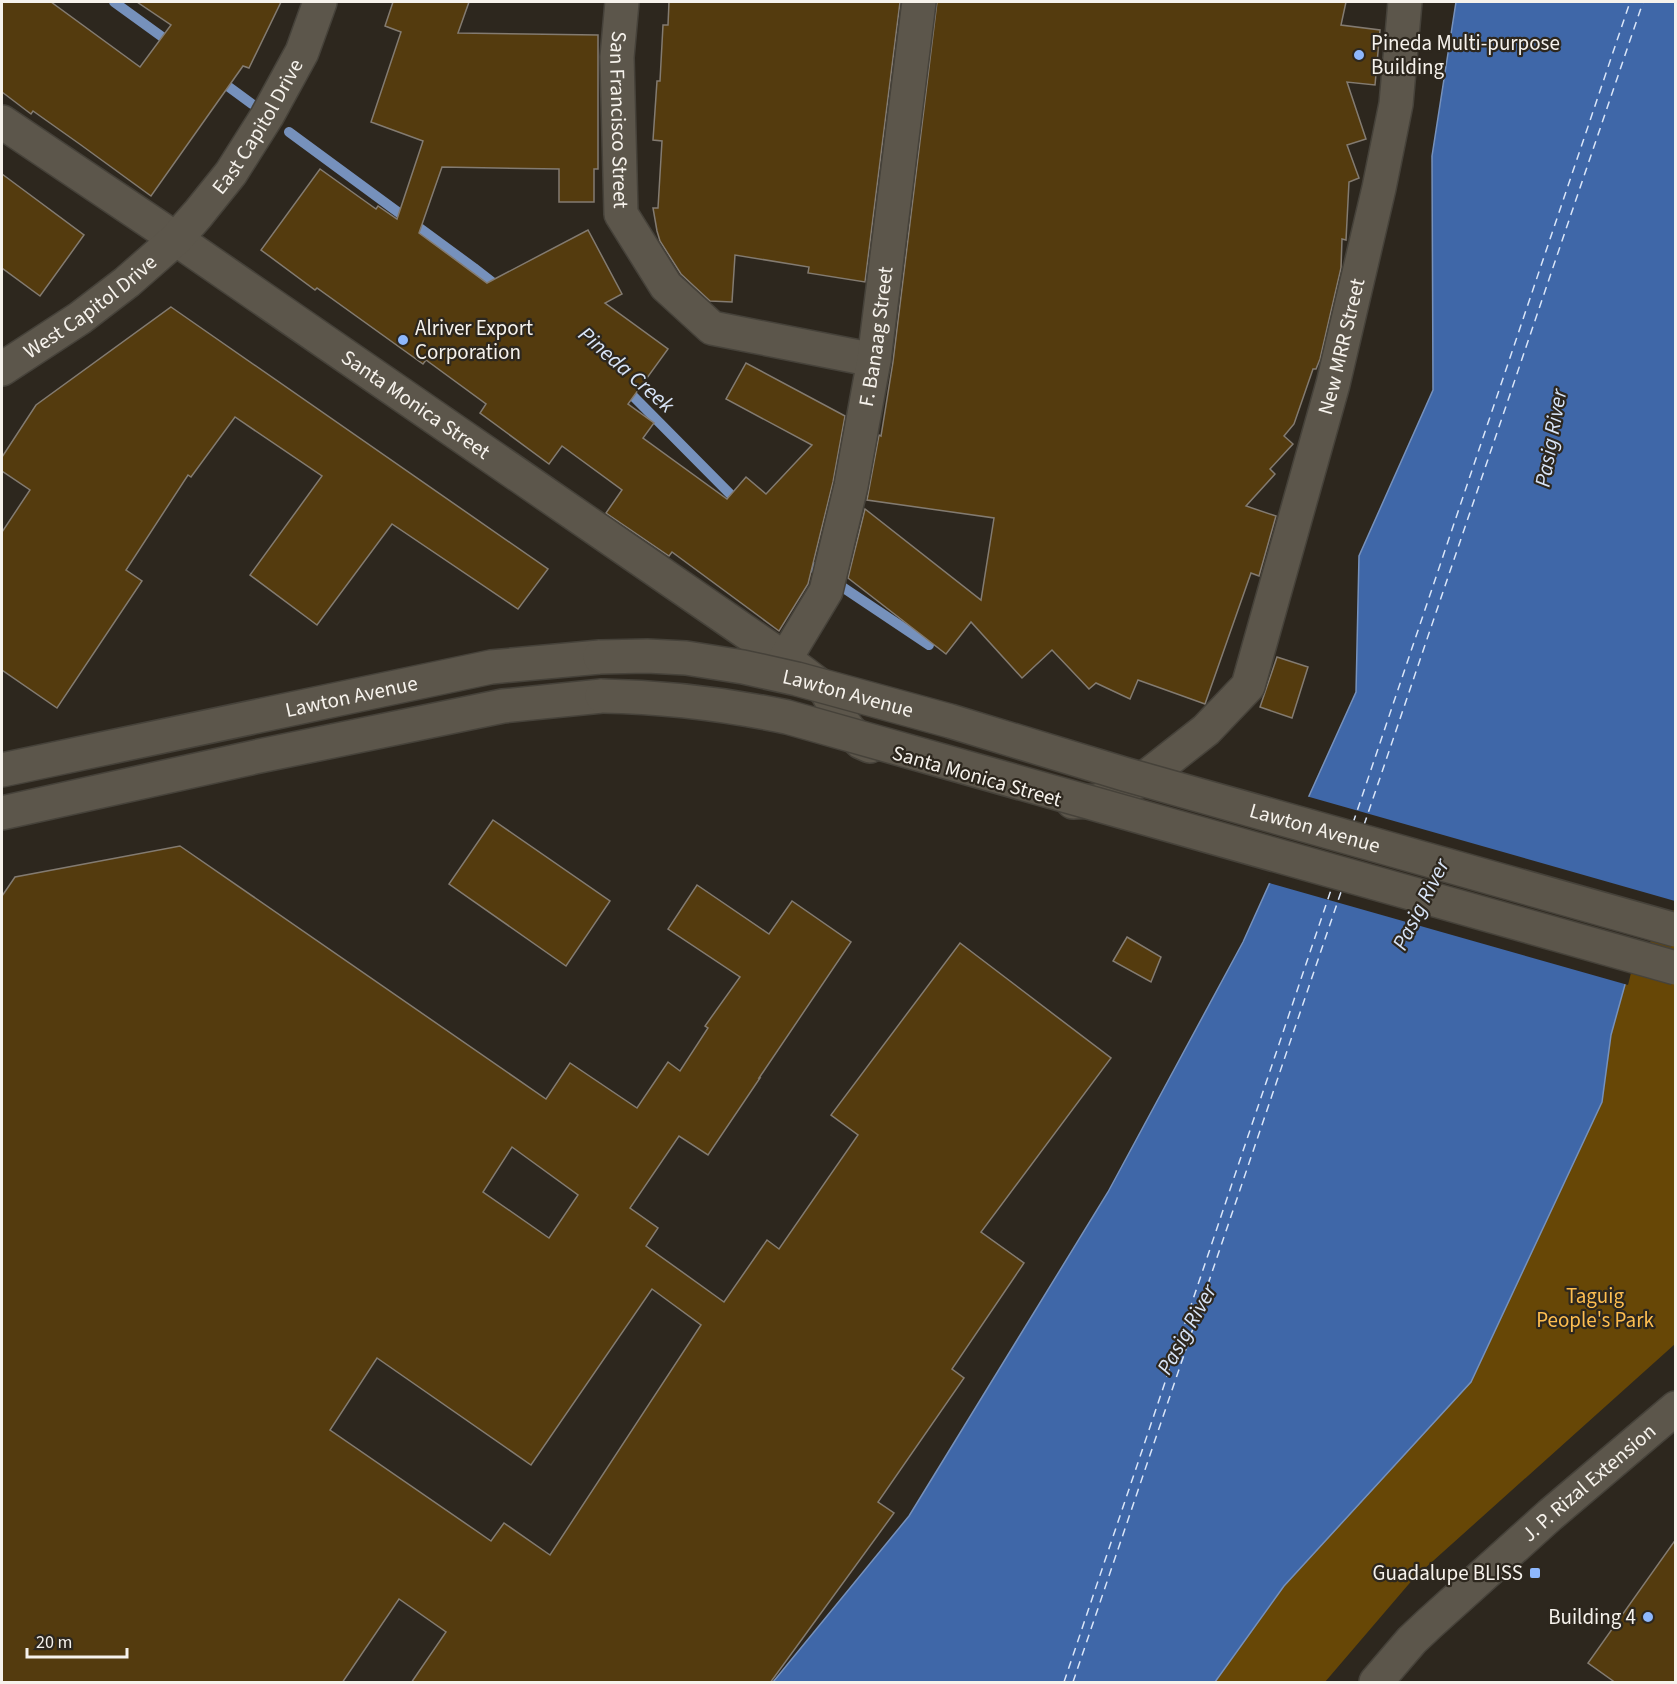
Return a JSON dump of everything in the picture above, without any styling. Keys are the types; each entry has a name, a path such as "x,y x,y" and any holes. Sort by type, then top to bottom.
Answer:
{"street":[{"name":"East Capitol Drive","path":"176,239 231,173 267,116 302,52 320,2"},
{"name":"San Francisco Street","path":"622,2 617,57 621,214 666,286 712,328 874,360"},
{"name":"F. Banaag Street","path":"785,659 829,576 851,486 874,360 919,2"},
{"name":"New MRR Street","path":"1248,686 1333,384 1379,188 1396,104 1406,2"},
{"name":"Santa Monica Street","path":"2,122 176,239 785,659 826,690 849,730 861,742 872,747 1067,802 1097,801 1114,795 1150,774 1206,730 1248,686"},
{"name":"West Capitol Drive","path":"2,369 80,318 127,282 176,239"},
{"name":"Lawton Avenue","path":"2,770 491,667 600,657 686,658 797,679 950,721 1124,774 1676,930"},
{"path":"826,690 885,699 1150,774"},
{"name":"Lawton Avenue","path":"8,806 503,706 602,696 681,700 733,706 786,717 1676,968"},
{"path":"1018,788 1031,740"},
{"name":"J. P. Rizal Extension","path":"1376,1683 1412,1640 1429,1624 1550,1515 1676,1408"}],"green space":[{"name":"Taguig People's Park","path":"1675,903 1675,1344 1414,1578 1325,1682 1215,1682 1284,1586 1602,1102 1611,1035 1631,963"}],"water":[{"name":"Pasig River","path":"1456,2 1675,2 1675,903 1631,963 1611,1035 1602,1102 1471,1382 1284,1586 1215,1682 773,1682 909,1516 1108,1192 1243,942 1356,692 1359,556 1433,390 1432,156"}],"pier":[{"path":"1306,796 1675,901 1676,907 1633,965 1628,985 1266,882"}],"building":[{"path":"2,2 51,2 140,67 171,25 137,2 281,2 249,68 243,66 151,196 33,111 31,114 2,92"},
{"path":"393,2 469,2 458,33 598,35 598,169 594,169 594,202 559,202 559,169 442,167 419,233 487,283 588,230 622,294 605,303 668,349 628,404 654,423 643,438 727,499 746,477 766,494 812,445 726,399 746,363 845,416 833,482 808,584 779,631 672,552 669,556 606,513 622,490 562,446 549,464 480,413 486,404 426,360 423,364 261,250 320,169 376,209 378,206 397,219 423,141 371,122 401,32 385,26"},
{"path":"669,2 900,2 865,282 808,273 809,267 735,255 732,302 710,301 681,274 660,241 653,208 658,208 662,141 653,140 657,81 660,81 663,25 668,25"},
{"path":"937,2 1346,2 1341,25 1380,30 1375,85 1347,82 1366,139 1347,145 1359,178 1349,182 1346,240 1342,239 1341,268 1320,359 1316,369 1313,369 1294,424 1284,436 1293,444 1270,469 1275,474 1246,506 1276,516 1259,576 1251,573 1205,704 1138,680 1130,699 1096,683 1089,689 1052,650 1022,678 971,622 946,654 848,578 865,509 981,600 994,518 867,500 879,435 881,436 893,362"},
{"path":"2,174 84,235 40,296 2,268"},
{"path":"171,307 548,569 518,609 392,524 317,625 250,575 322,476 235,417 191,477 188,475 126,570 142,581 57,708 2,670 2,532 30,490 2,471 2,457 36,405"},
{"path":"1277,657 1308,667 1292,718 1260,707"},
{"path":"493,820 610,901 566,966 449,884"},
{"path":"180,846 546,1099 570,1063 637,1108 668,1062 680,1071 708,1028 705,1026 740,977 668,929 697,885 769,934 792,901 851,942 708,1155 679,1136 630,1208 658,1228 646,1246 724,1302 767,1240 779,1249 858,1135 831,1115 960,943 1111,1058 981,1232 1024,1263 952,1369 964,1378 878,1502 894,1513 770,1683 411,1683 446,1632 399,1599 342,1683 2,1683 2,896 15,877","holes":["512,1147 578,1195 549,1238 483,1192","652,1289 701,1325 550,1555 504,1523 491,1541 330,1430 377,1358 531,1465"]},
{"path":"1127,937 1161,957 1151,982 1113,961"},
{"name":"Building 4","path":"1676,1539 1676,1683 1616,1683 1588,1663"}],"waterway":[{"name":"Pineda Creek","path":"114,2 172,44"},
{"name":"Pineda Creek","path":"218,79 252,104"},
{"name":"Pineda Creek","path":"289,132 501,289"},
{"name":"Pineda Creek","path":"623,388 739,503"},
{"name":"Pineda Creek","path":"802,560 929,645"}],"ferry route":[{"path":"1353,823 1630,2"},
{"path":"1364,825 1643,2"},
{"path":"1064,1682 1332,887"},
{"path":"1073,1682 1342,889"}],"place":[{"name":"Pineda Multi-purpose Building","path":"1359,55"},
{"name":"Alriver Export Corporation","path":"403,340"},
{"name":"Guadalupe BLISS","path":"1535,1573"},
{"name":"Building 4","path":"1648,1617"}]}
